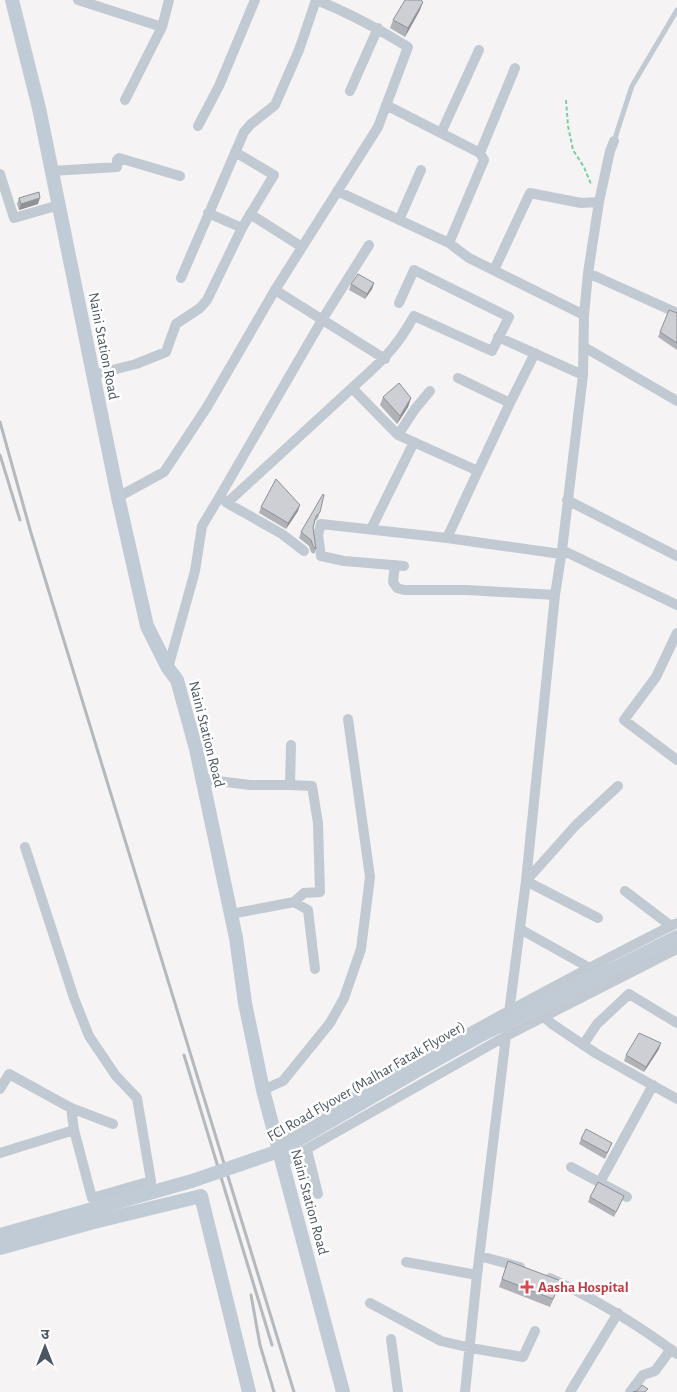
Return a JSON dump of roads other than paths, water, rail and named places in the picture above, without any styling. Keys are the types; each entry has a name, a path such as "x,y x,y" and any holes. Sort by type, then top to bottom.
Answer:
{"street":[{"name":"Naini Station Road","path":"12,0 39,108 118,497 147,626 168,668 177,680 202,779 231,914 245,1002 264,1090 344,1392"},
{"path":"78,0 162,27"},
{"path":"125,100 162,27 169,0"},
{"path":"198,126 219,86 255,0"},
{"path":"118,497 164,472 207,407 274,290 378,127 408,47 378,28 345,11 316,0 299,50 275,106 251,124 244,132 181,278"},
{"path":"350,92 378,28"},
{"path":"442,133 479,50"},
{"path":"480,153 515,68"},
{"path":"386,105 480,153 484,160 449,243"},
{"path":"466,1392 477,1275 526,881 555,594 562,552 583,375 584,315 588,273 599,202 614,141"},
{"path":"93,375 136,364 166,352 176,324 200,308 208,300 242,228 274,175 235,152"},
{"path":"52,171 117,167 117,160 119,158 180,176"},
{"path":"399,220 421,170"},
{"path":"0,174 14,218 59,205"},
{"path":"337,191 449,243 469,258 584,315"},
{"path":"494,270 530,193 581,202 599,202"},
{"path":"208,212 242,228"},
{"path":"250,214 302,247"},
{"path":"223,500 322,320 369,245"},
{"path":"168,668 195,571 202,526 223,500 385,359 403,336 414,316 492,350 509,317 414,270 399,303"},
{"path":"588,273 677,313"},
{"path":"274,290 385,359"},
{"path":"498,338 583,375"},
{"path":"584,347 675,396"},
{"path":"447,538 535,353"},
{"path":"458,378 510,403"},
{"path":"352,388 398,436 478,470"},
{"path":"398,436 415,409 430,391"},
{"path":"371,529 414,442"},
{"path":"223,500 282,534 304,551"},
{"path":"567,500 675,551"},
{"path":"555,594 467,590 404,590 396,588 393,582 400,566 344,561 321,556 318,535 321,524 562,552 677,605"},
{"path":"677,633 656,677 624,720 677,760"},
{"path":"264,1090 283,1080 330,1023 344,998 360,949 370,877 348,719"},
{"path":"290,785 291,745"},
{"path":"202,779 250,785 312,786 318,823 320,892 304,894 294,902 231,914"},
{"path":"526,881 576,825 618,786"},
{"path":"25,847 74,998 89,1036 116,1076 137,1098 151,1181 92,1198 74,1130 71,1108"},
{"path":"526,881 598,918"},
{"path":"276,1140 509,1009 588,968 675,929 625,891"},
{"path":"294,902 308,910 315,969"},
{"path":"520,929 588,968"},
{"name":"FCI Road Flyover (Malhar Fatak Flyover)","path":"0,1234 192,1181 279,1151 481,1035 675,929"},
{"path":"282,1163 506,1036 677,949"},
{"path":"583,1045 596,1024 629,994 677,1023"},
{"path":"544,1016 552,1024 583,1045 677,1099"},
{"path":"0,1089 9,1074 71,1108 113,1124"},
{"path":"600,1182 653,1085"},
{"path":"0,1153 74,1130"},
{"path":"307,1150 318,1194"},
{"path":"571,1166 627,1197"},
{"path":"0,1248 94,1222 201,1196 249,1392"},
{"path":"480,1256 511,1263 533,1271 587,1295 618,1313 674,1352 655,1371 643,1375 630,1392"},
{"path":"406,1262 477,1275"},
{"path":"370,1303 442,1341 523,1357 535,1331"},
{"path":"570,1392 618,1313"},
{"path":"390,1339 398,1392"}],"lane":[{"path":"614,141 632,86 677,10"}],"railway":[{"path":"0,422 31,533 294,1392"},
{"path":"0,455 20,520"},
{"path":"184,1055 272,1345"},
{"path":"251,1295 260,1345 274,1392"}],"place":[{"name":"Aasha Hospital","path":"527,1287"}]}
